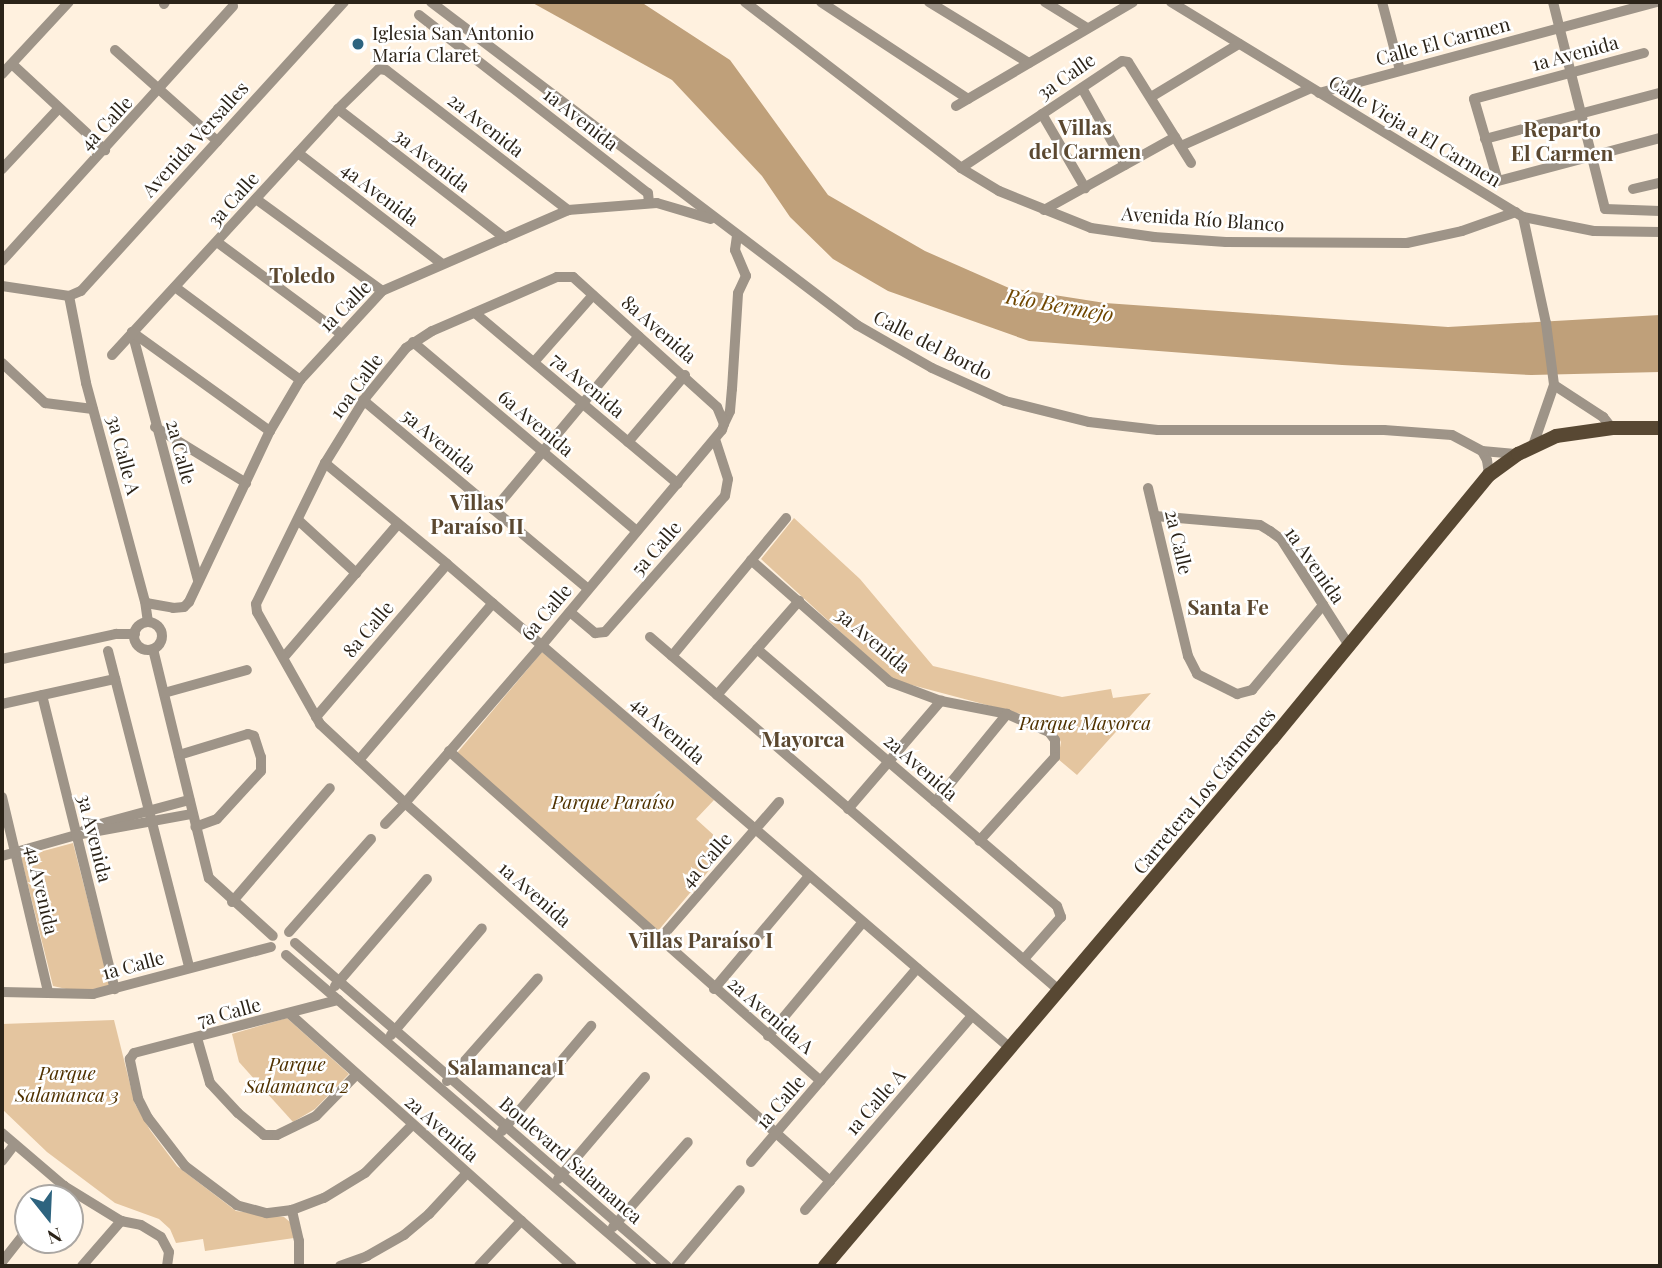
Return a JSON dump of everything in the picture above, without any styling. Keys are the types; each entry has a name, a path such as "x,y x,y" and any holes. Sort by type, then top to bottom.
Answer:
{"main road":[{"name":"Carretera Los Cármenes","path":"825,1266 1350,647 1489,475 1525,451 1556,436 1612,428 1660,428"}],"street":[{"path":"2,75 69,2"},
{"name":"Avenida Versalles","path":"69,296 81,291 344,2"},
{"name":"Calle del Bordo","path":"431,2 857,325 932,368 1027,408 1089,422 1158,430 1384,430 1452,435 1482,451 1525,451"},
{"name":"Avenida Río Blanco","path":"745,2 961,169 999,191 1091,228 1154,237 1226,242 1407,243 1520,215"},
{"path":"821,2 968,99"},
{"path":"929,2 1029,63"},
{"path":"1045,2 1087,28"},
{"path":"956,106 1133,2"},
{"name":"Calle Vieja a El Carmen","path":"1171,2 1520,215 1581,230 1660,232"},
{"path":"1382,2 1400,70"},
{"path":"1553,2 1605,209 1660,211"},
{"name":"Calle El Carmen","path":"1315,90 1657,2"},
{"name":"4a Calle","path":"2,261 160,90 233,6"},
{"name":"1a Avenida","path":"419,15 648,193 649,202"},
{"path":"1191,163 1151,97 1239,44"},
{"path":"115,50 216,141"},
{"name":"1a Avenida","path":"1485,139 1474,99 1644,53"},
{"name":"3a Calle","path":"961,169 1122,61 1129,62 1151,97"},
{"path":"12,64 104,150"},
{"name":"3a Calle","path":"112,355 338,109 383,68"},
{"name":"2a Avenida","path":"383,68 568,210"},
{"path":"1082,88 1125,165"},
{"path":"1044,210 1125,165 1315,90"},
{"path":"1659,93 1485,139 1498,181 1660,138"},
{"path":"2,169 59,108"},
{"name":"3a Avenida","path":"338,109 505,238"},
{"path":"1042,114 1085,188"},
{"name":"4a Avenida","path":"298,153 441,263"},
{"path":"1633,189 1660,183"},
{"path":"256,199 382,291"},
{"name":"1a Calle","path":"146,603 184,607 270,431 300,380 340,333 382,291 441,263 568,210 649,202 719,221"},
{"path":"1520,215 1546,323 1553,380 1525,451"},
{"name":"6a Calle","path":"384,824 542,645 716,441 723,420 730,411 738,293 746,276 735,250 737,235"},
{"path":"217,242 340,333"},
{"name":"8a Avenida","path":"566,276 573,277 685,375 717,407 723,420"},
{"name":"10a Calle","path":"256,604 325,463 363,400 413,342 566,276"},
{"path":"2,286 69,296"},
{"path":"175,287 300,380"},
{"path":"534,362 593,295"},
{"name":"3a Calle A","path":"69,296 71,317 93,409 146,603 148,622"},
{"name":"7a Avenida","path":"475,313 678,484"},
{"path":"132,332 270,431"},
{"name":"2a Calle","path":"132,332 155,427 198,580"},
{"path":"494,510 639,336"},
{"name":"6a Avenida","path":"413,342 637,531"},
{"path":"2,363 45,403 93,409"},
{"path":"628,442 685,375"},
{"path":"1553,380 1604,417 1612,428"},
{"name":"5a Avenida","path":"363,400 588,589"},
{"path":"155,427 246,483"},
{"name":"5a Calle","path":"570,611 595,633 606,632 725,496 728,479 716,441"},
{"path":"1482,451 1487,460 1489,475"},
{"name":"4a Avenida","path":"325,463 493,603 1010,1048"},
{"name":"2a Calle","path":"1148,488 1192,667 1197,674 1237,694 1245,694 1252,690 1323,604"},
{"name":"1a Avenida","path":"1155,516 1259,525 1281,539 1350,647"},
{"path":"672,656 786,518"},
{"path":"298,520 356,573"},
{"path":"284,657 398,524"},
{"name":"3a Avenida","path":"751,561 890,682 941,701 1007,714 1049,732 1055,740 1055,757 979,841"},
{"name":"8a Calle","path":"316,717 447,564"},
{"path":"717,695 799,601"},
{"path":"359,760 493,603"},
{"name":"1a Avenida","path":"256,604 260,621 284,657 320,724 405,803 830,1181"},
{"path":"148,622 158,625 162,634 160,643 153,649 138,645 135,634 139,625 148,622"},
{"path":"2,659 116,634 135,634"},
{"path":"649,637 1060,990"},
{"path":"153,649 209,878 272,942 277,954 286,955 292,951 292,937 371,839"},
{"name":"2a Avenida","path":"757,649 1060,911 1061,917 1024,959"},
{"path":"108,651 189,967"},
{"path":"163,693 247,670"},
{"path":"2,705 115,679"},
{"name":"3a Avenida","path":"42,695 114,989"},
{"path":"848,809 941,701"},
{"path":"935,802 1007,714"},
{"path":"179,755 248,734 254,736 261,757 261,771 217,819 195,827"},
{"name":"2a Avenida A","path":"449,751 768,1037 821,1081"},
{"path":"232,902 330,788"},
{"name":"4a Avenida","path":"2,797 48,992"},
{"path":"76,835 89,827 189,800"},
{"name":"4a Calle","path":"659,940 779,802"},
{"path":"2,856 76,835 153,824 192,814"},
{"path":"714,989 809,876"},
{"path":"329,992 427,879"},
{"path":"768,1037 863,922"},
{"path":"386,1041 482,928"},
{"path":"272,942 280,931 292,937"},
{"name":"Boulevard Salamanca","path":"292,937 667,1266"},
{"name":"1a Calle","path":"2,992 48,992 76,996 114,989 272,942"},
{"name":"Boulevard Salamanca","path":"286,955 646,1266"},
{"name":"1a Calle","path":"751,1162 917,968"},
{"path":"440,1088 538,978"},
{"name":"7a Calle","path":"292,1210 266,1213 237,1205 185,1167 148,1118 138,1098 130,1059 134,1053 338,1000"},
{"name":"2a Avenida","path":"290,1014 572,1266"},
{"name":"1a Calle A","path":"805,1210 972,1016"},
{"path":"497,1137 591,1026"},
{"path":"197,1038 210,1083 238,1113 264,1135 277,1135 316,1116 356,1075"},
{"path":"552,1185 645,1077"},
{"path":"299,1266 299,1241 292,1210 324,1198 365,1173 412,1125"},
{"path":"2,1133 62,1184"},
{"path":"607,1233 688,1142"},
{"path":"2,1161 15,1144"},
{"path":"340,1266 367,1256 404,1234 429,1214 467,1173"},
{"path":"676,1266 740,1190"},
{"path":"84,1198 121,1221 141,1225 161,1237 169,1252 167,1266"},
{"path":"82,1266 121,1221"},
{"path":"479,1266 521,1221"},
{"path":"2,1262 14,1247"}],"green space":[{"name":"Parque Mayorca","path":"794,518 860,579 933,666 1062,697 1111,689 1113,698 1151,693 1077,775 1058,759 1061,742 1052,725 1032,717 893,680 761,559"},
{"name":"Parque Paraíso","path":"542,652 714,800 696,819 728,848 657,932 457,753"},
{"path":"73,843 110,987 75,991 53,986 21,857"},
{"name":"Parque Salamanca 2","path":"287,1018 349,1074 315,1109 293,1122 239,1062 232,1034"},
{"name":"Parque Salamanca 3","path":"114,1020 135,1104 150,1130 177,1166 236,1211 284,1217 290,1222 294,1238 205,1251 203,1239 176,1243 170,1229 159,1219 115,1203 47,1152 2,1109 2,1024"}],"water":[{"name":"Río Bermejo","path":"531,2 641,2 730,60 828,195 925,251 1009,288 1105,303 1448,327 1660,315 1660,372 1531,375 1342,365 1029,341 888,291 833,259 790,217 762,176 672,80"}],"place":[{"name":"Iglesia San Antonio María Claret","path":"358,44"}],"district":[{"name":"Villas del Carmen","path":"1085,138"},
{"name":"Reparto El Carmen","path":"1562,140"},
{"name":"Toledo","path":"302,274"},
{"name":"Villas Paraíso II","path":"477,513"},
{"name":"Santa Fe","path":"1228,606"},
{"name":"Mayorca","path":"803,738"},
{"name":"Villas Paraíso I","path":"701,939"},
{"name":"Salamanca I","path":"506,1066"}]}
